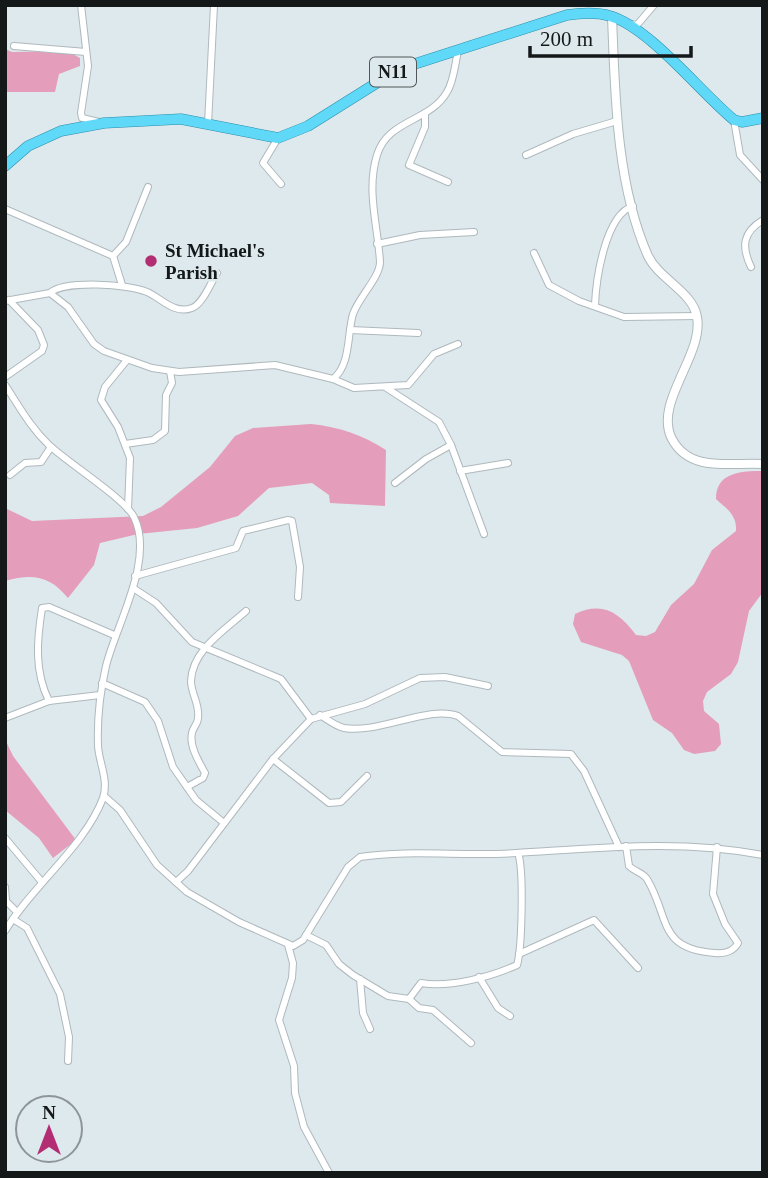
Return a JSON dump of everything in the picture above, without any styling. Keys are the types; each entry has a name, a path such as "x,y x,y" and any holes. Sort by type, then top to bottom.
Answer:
{"highway":[{"name":"N11","path":"278,138 307,126 399,68 582,9 612,16 628,24 651,41 734,120"},
{"path":"5,165 28,146 61,131 152,118 208,124 278,138"},
{"path":"734,120 743,122 763,118"}],"street":[{"path":"81,5 88,66 81,113 82,118 104,123"},
{"path":"208,124 214,5"},
{"path":"628,24 637,24 654,5"},
{"path":"612,16 617,121 633,206 655,267 693,305 697,316 695,341 669,410 672,438 686,456 696,462 763,464"},
{"path":"14,46 86,52"},
{"path":"333,379 345,357 361,296 379,269 373,208 377,155 392,130 425,113 447,93 458,51"},
{"path":"425,113 425,127 409,165 448,182"},
{"path":"734,120 740,155 763,180"},
{"path":"526,155 573,134 617,121"},
{"path":"278,138 263,163 281,184"},
{"path":"113,256 126,242 148,187"},
{"path":"595,305 601,252 621,212 633,206"},
{"path":"5,209 113,256 122,285"},
{"path":"751,267 744,249 745,240 752,227 763,220"},
{"path":"377,244 420,236 474,232"},
{"path":"534,253 549,285 624,317 697,316"},
{"path":"7,300 50,293 59,287 122,285 145,291 169,306 188,309 196,305 217,272"},
{"path":"50,293 68,307 94,344 127,360 170,371 264,365 333,379 354,388 385,387 412,382 435,354 458,344"},
{"path":"5,377 41,351 44,345 38,330 7,300"},
{"path":"350,330 418,333"},
{"path":"5,931 41,881 76,840 104,796 105,779 98,747 100,695 114,635 133,588 138,534 128,509 131,468 125,444 118,427 103,407 101,392 127,360"},
{"path":"125,444 153,440 165,431 166,396 172,383 170,371"},
{"path":"5,385 31,427 51,447 128,509"},
{"path":"385,387 433,416 451,445 484,534"},
{"path":"395,483 426,459 451,445"},
{"path":"10,475 26,463 41,462 51,447"},
{"path":"460,471 508,463"},
{"path":"135,576 236,548 243,531 288,520 292,521 300,567 298,597"},
{"path":"133,588 156,603 186,638 281,679 310,719"},
{"path":"49,701 40,682 37,667 42,608 49,607 114,635"},
{"path":"187,788 205,775 193,743 198,705 191,684 196,662 205,648 246,611"},
{"path":"176,882 188,871 273,759 310,719 365,704 420,678 445,677 488,686"},
{"path":"103,683 140,698 154,713 168,757 187,788 196,800 224,823"},
{"path":"5,718 49,701 100,695"},
{"path":"320,715 339,727 362,728 402,723 440,712 450,713 458,716 502,752 571,754 584,771 623,846 629,866 644,875 661,919 676,940 692,950 723,954 733,950 738,943 721,916 713,894 717,847"},
{"path":"273,759 329,803 341,802 367,776"},
{"path":"104,796 116,805 157,865 176,882 206,904 288,945 298,945 348,867 360,857 518,853 623,846 717,847 763,855"},
{"path":"5,838 41,881"},
{"path":"410,999 421,983 441,985 480,977 517,965 522,872 518,853"},
{"path":"5,887 6,901 27,928 60,994 69,1037 68,1061"},
{"path":"519,954 594,920 638,968"},
{"path":"306,935 326,945 339,964 360,979 396,1000 410,999 419,1008 433,1010 471,1043"},
{"path":"288,945 293,964 292,978 279,1020 294,1066 295,1093 301,1118 309,1141 329,1173"},
{"path":"480,977 498,1008 510,1016"},
{"path":"360,979 363,1013 370,1029"}],"shaded area":[{"path":"5,49 12,52 67,51 80,58 80,66 59,74 55,92 5,92"},
{"path":"311,424 350,432 386,450 385,506 330,503 329,495 312,483 269,488 238,516 197,528 138,534 100,543 94,565 68,598 54,585 40,578 24,577 5,581 5,508 32,521 143,516 161,507 210,467 235,436 253,428"},
{"path":"763,471 763,592 749,611 738,662 731,674 707,692 703,701 704,711 719,724 721,744 715,751 694,754 684,750 672,733 653,720 629,661 622,655 581,642 573,624 575,614 585,610 602,609 623,620 636,635 646,636 655,632 671,605 694,584 712,550 736,531 733,516 716,499 720,483 738,473"},
{"path":"5,739 13,756 76,840 53,858 39,838 5,810"}],"place":[{"name":"St Michael's Parish","path":"151,261"}]}
